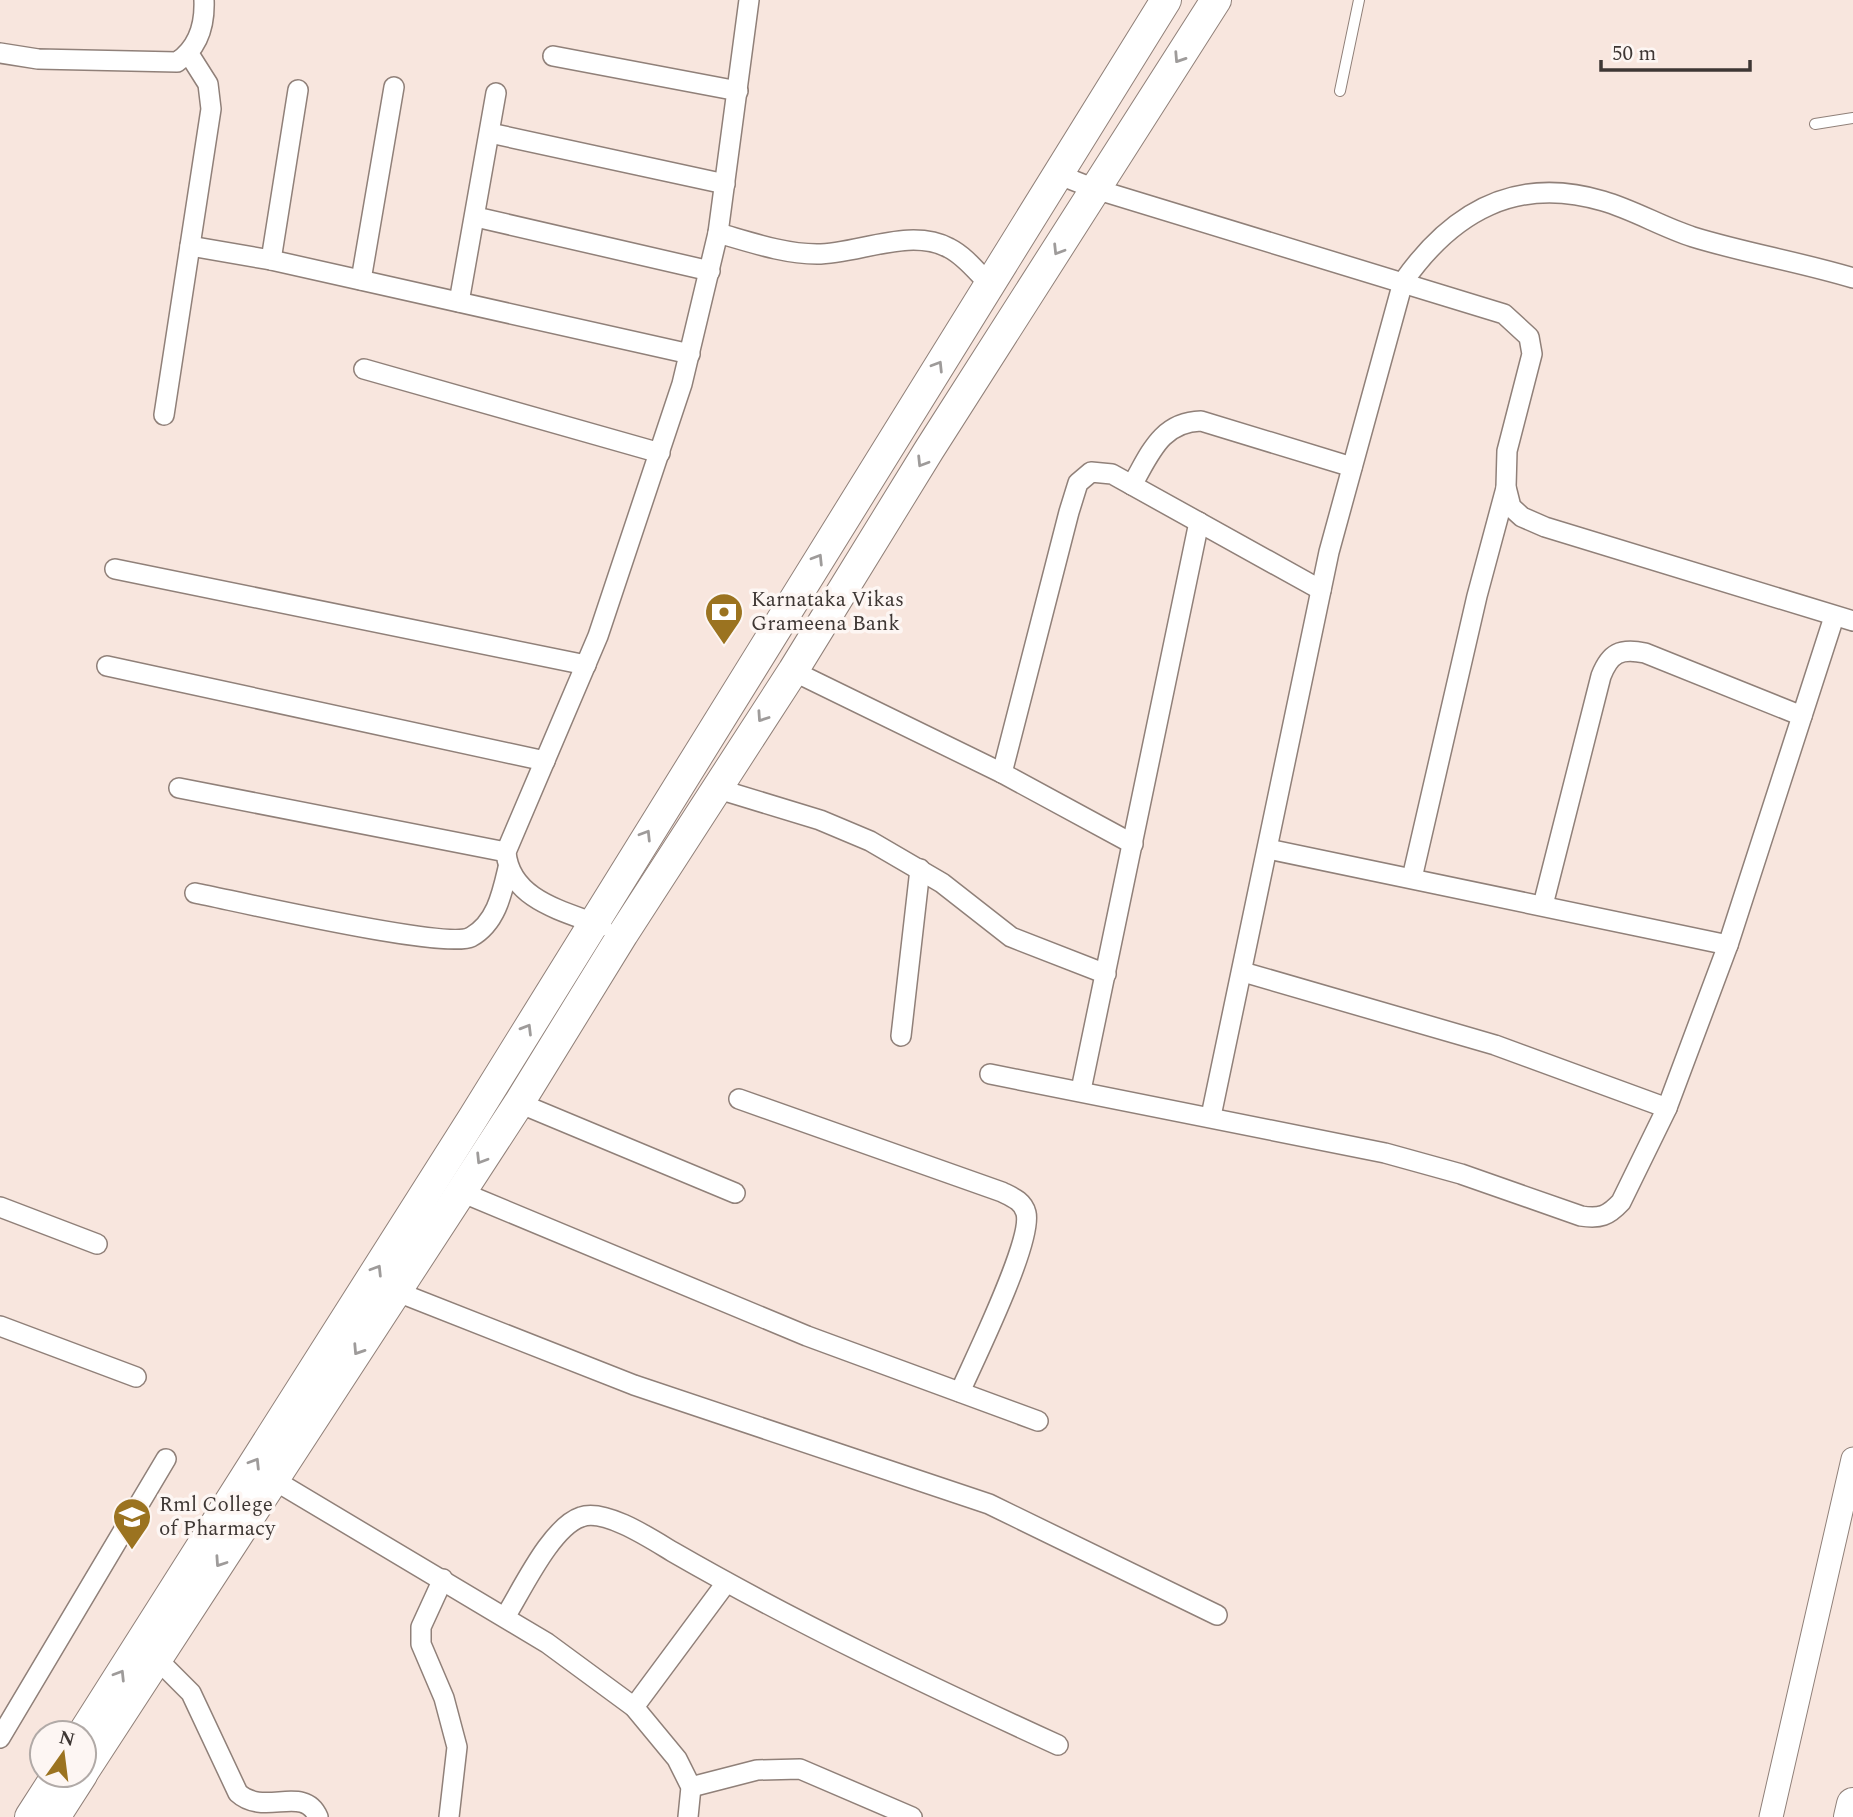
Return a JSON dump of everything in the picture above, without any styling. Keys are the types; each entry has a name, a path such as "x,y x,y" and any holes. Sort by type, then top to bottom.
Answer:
{"highway":[{"path":"1850,1817 1853,1804"}],"main road":[{"path":"92,1719 491,1087 1166,0"},
{"path":"98,1749 519,1103 622,934 793,671 1216,0"},
{"path":"30,1817 48,1789"},
{"path":"55,1817 73,1789"}],"street":[{"path":"0,53 38,59 177,62 188,54 201,33 204,0"},
{"path":"195,893 404,934 454,940 468,939 481,929 497,908 507,860 586,665 660,453 690,355 718,233 750,0"},
{"path":"164,415 211,109 208,85 188,54"},
{"path":"553,56 738,92"},
{"path":"361,280 394,87"},
{"path":"271,260 298,90"},
{"path":"459,302 496,93"},
{"path":"490,133 725,184"},
{"path":"990,1074 1211,1116 1398,1157 1474,1178 1561,1211 1597,1218 1610,1214 1621,1202 1667,1108 1728,945 1802,716 1844,619 1545,527 1522,517 1511,507 1507,488 1507,451 1532,354 1529,337 1504,314 1095,189 1058,174"},
{"path":"1211,1116 1321,590 1403,282 1436,241 1475,210 1530,194 1582,196 1605,202 1691,236 1853,278"},
{"path":"476,217 710,271"},
{"path":"718,233 767,246 818,254 895,243 936,243 950,248 989,284"},
{"path":"190,246 271,260 690,355"},
{"path":"364,369 660,453"},
{"path":"1132,485 1155,445 1182,421 1201,421 1352,467"},
{"path":"1002,773 1053,570 1078,483 1091,472 1112,474 1321,590"},
{"path":"1412,878 1477,596 1507,488"},
{"path":"1082,1090 1199,522"},
{"path":"115,569 586,665"},
{"path":"1543,905 1601,677 1607,660 1615,653 1628,649 1645,653 1802,716"},
{"path":"107,666 545,761"},
{"path":"793,671 1002,773 1133,844"},
{"path":"179,788 507,860"},
{"path":"715,788 820,820 870,841 920,869 1011,937 1106,974"},
{"path":"1268,849 1728,945"},
{"path":"507,860 517,884 538,901 622,934"},
{"path":"901,1037 920,869"},
{"path":"1243,972 1494,1045 1667,1108"},
{"path":"739,1099 1002,1192 1019,1201 1026,1213 1023,1243 960,1392"},
{"path":"519,1103 735,1193"},
{"path":"461,1192 807,1336 1038,1421"},
{"path":"0,1207 97,1244"},
{"path":"396,1291 634,1385 989,1504 1217,1615"},
{"path":"0,1326 136,1377"},
{"path":"0,1738 7,1713 166,1459"},
{"path":"1771,1817 1853,1459"},
{"path":"274,1480 506,1617 547,1643 634,1707 677,1759 691,1787 688,1817"},
{"path":"506,1617 553,1541 570,1522 583,1516 599,1515 642,1534 726,1583 873,1660 1058,1745"},
{"path":"443,1579 421,1627 421,1644 444,1698 457,1747 449,1817"},
{"path":"634,1707 726,1583"},
{"path":"156,1658 191,1693 238,1793 246,1801 253,1805 293,1801 304,1803 315,1810 318,1817"},
{"path":"691,1787 757,1770 800,1769 912,1817"}],"lane":[{"path":"1340,91 1359,0"},
{"path":"1815,124 1853,118"}],"place":[{"name":"Karnataka Vikas Grameena Bank","path":"724,646"},
{"name":"Rml College of Pharmacy","path":"132,1551"}]}
